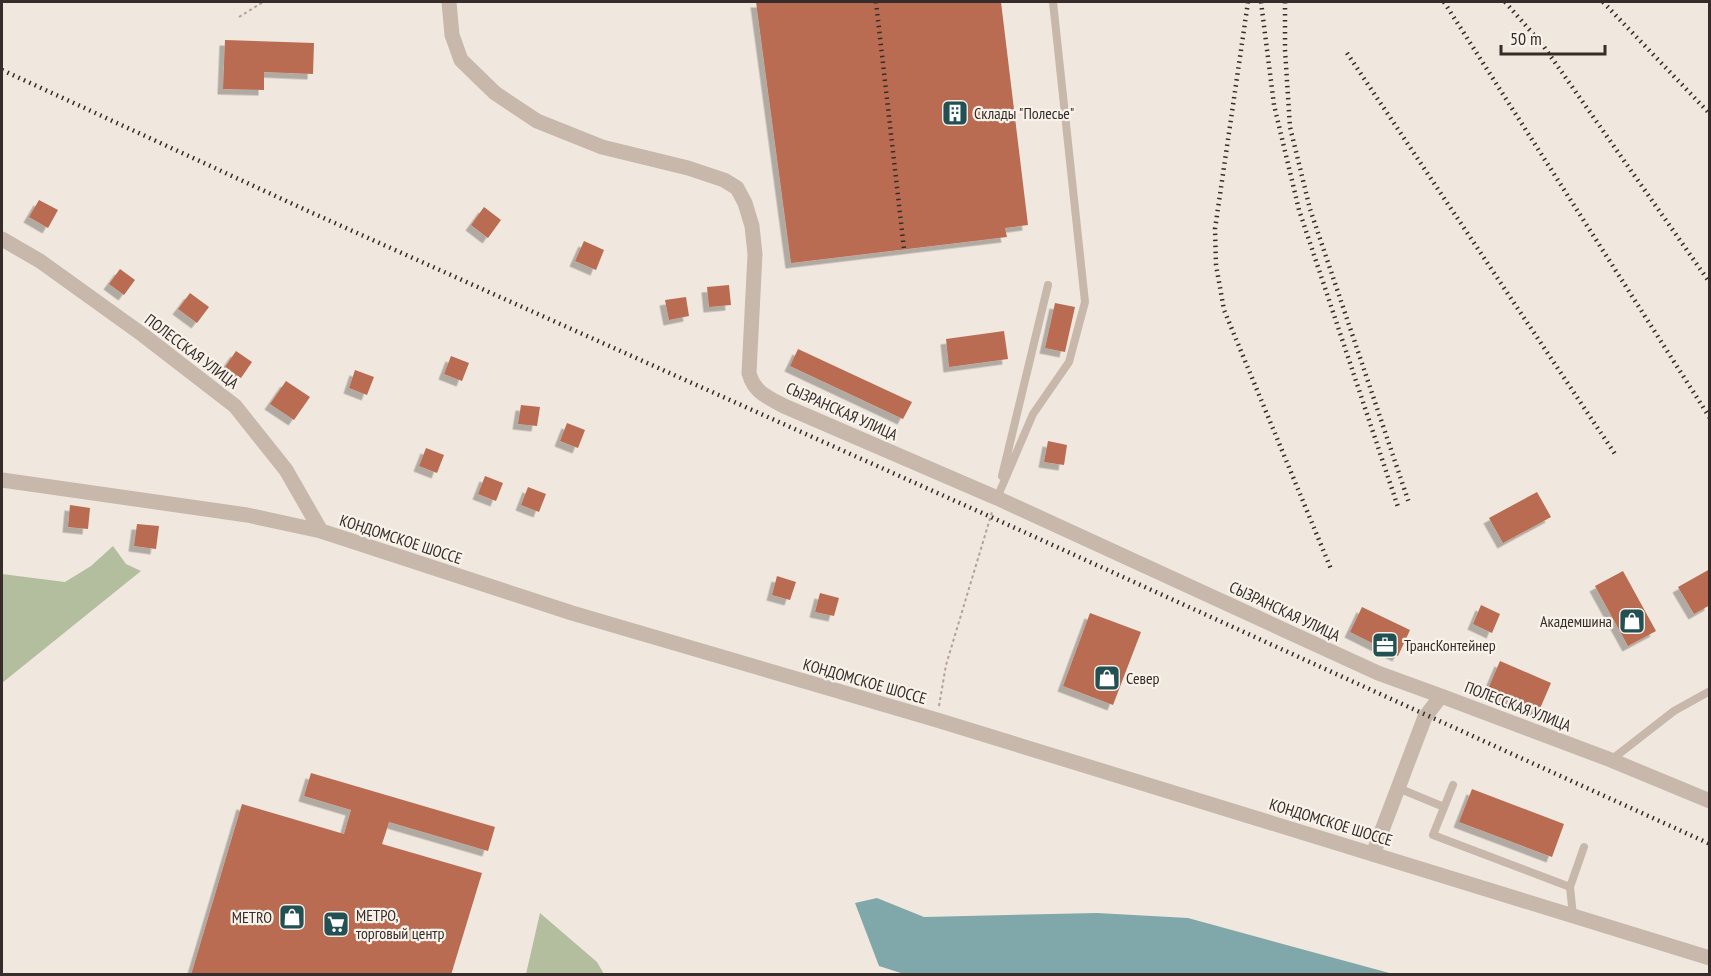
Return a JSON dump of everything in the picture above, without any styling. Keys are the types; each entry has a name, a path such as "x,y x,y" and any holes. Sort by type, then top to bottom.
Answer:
{"street":[{"name":"СЫЗРАНСКАЯ УЛИЦА","path":"449,2 452,35 461,60 495,93 537,121 603,147 688,168 724,180 737,188 746,202 752,226 755,254 749,373 756,390 784,406 997,498 1378,673 1441,696"},
{"name":"ПОЛЕССКАЯ УЛИЦА","path":"2,239 40,261 143,335 235,406 286,470 321,531"},
{"name":"КОНДОМСКОЕ ШОССЕ","path":"2,480 247,515 321,531 572,613 937,720 1710,958"},
{"name":"ПОЛЕССКАЯ УЛИЦА","path":"1373,854 1425,717 1441,696 1611,760 1710,801"}],"lane":[{"path":"997,498 1033,414 1069,362 1085,302 1053,2"},
{"path":"997,498 1048,285"},
{"path":"1611,760 1674,711 1710,691"},
{"path":"1453,785 1434,835 1570,886"},
{"path":"1398,788 1444,807"},
{"path":"1573,916 1570,886 1584,847"}],"path":[{"path":"239,17 263,2"},
{"path":"937,720 946,665 997,498"}],"green space":[{"path":"113,546 126,564 141,571 2,683 2,574 65,582 91,566"},
{"path":"540,913 597,962 604,974 526,974"}],"water":[{"path":"877,898 924,917 1097,913 1188,918 1393,974 904,974 879,966 855,903"}],"building":[{"path":"756,2 1001,2 1028,225 1005,228 1007,237 791,263"},
{"path":"225,40 314,43 313,74 264,72 264,90 223,89"},
{"path":"39,200 58,210 48,228 29,217"},
{"path":"484,207 501,220 488,238 471,225"},
{"path":"584,241 604,250 596,270 575,261"},
{"path":"120,269 135,280 124,295 109,284"},
{"path":"729,285 731,305 709,307 707,287"},
{"path":"190,293 209,307 197,323 178,309"},
{"path":"686,297 689,316 669,320 665,300"},
{"path":"1055,303 1075,307 1065,352 1045,348"},
{"path":"1004,331 1008,359 949,367 946,339"},
{"path":"798,349 912,402 903,419 790,366"},
{"path":"236,351 252,362 241,378 225,367"},
{"path":"451,356 469,363 462,381 444,374"},
{"path":"355,370 374,377 367,395 349,388"},
{"path":"286,381 310,397 294,420 270,404"},
{"path":"521,405 540,407 537,426 518,424"},
{"path":"567,423 585,430 578,448 560,441"},
{"path":"1048,441 1067,445 1064,465 1044,462"},
{"path":"426,448 444,455 437,473 419,466"},
{"path":"485,476 503,483 496,501 478,494"},
{"path":"528,487 546,494 539,512 521,505"},
{"path":"1537,492 1551,517 1503,543 1489,518"},
{"path":"70,505 90,508 88,529 68,527"},
{"path":"137,524 159,526 156,549 134,546"},
{"path":"1710,569 1710,605 1694,614 1678,587"},
{"path":"1623,571 1656,631 1628,646 1595,586"},
{"path":"777,576 796,582 790,600 772,595"},
{"path":"820,593 839,598 834,616 815,612"},
{"path":"1481,605 1500,614 1492,633 1473,624"},
{"path":"1362,607 1410,630 1398,656 1350,632"},
{"path":"1090,613 1141,632 1113,705 1063,686"},
{"path":"1500,661 1551,683 1539,711 1488,689"},
{"name":"МЕТРО, торговый центр","path":"311,773 495,827 488,851 389,822 382,844 482,873 451,975 191,975 242,804 344,834 351,810 304,796"},
{"path":"1472,789 1564,824 1552,857 1459,822"}],"railway":[{"path":"876,2 904,249"},
{"path":"1248,2 1215,229 1216,265 1224,310 1331,569"},
{"path":"1261,2 1274,105 1299,210 1398,507"},
{"path":"1285,2 1285,50 1290,127 1310,209 1409,503"},
{"path":"1444,2 1710,418"},
{"path":"1505,2 1542,44 1710,283"},
{"path":"1603,2 1710,114"},
{"path":"1347,53 1617,457"},
{"path":"2,70 308,211 991,517 1710,844"}],"place":[{"name":"Склады \"Полесье\"","path":"955,113"},
{"name":"Академшина","path":"1632,621"},
{"name":"ТрансКонтейнер","path":"1385,645"},
{"name":"Север","path":"1107,678"},
{"name":"METRO","path":"292,917"},
{"name":"МЕТРО, торговый центр","path":"336,924"}]}
